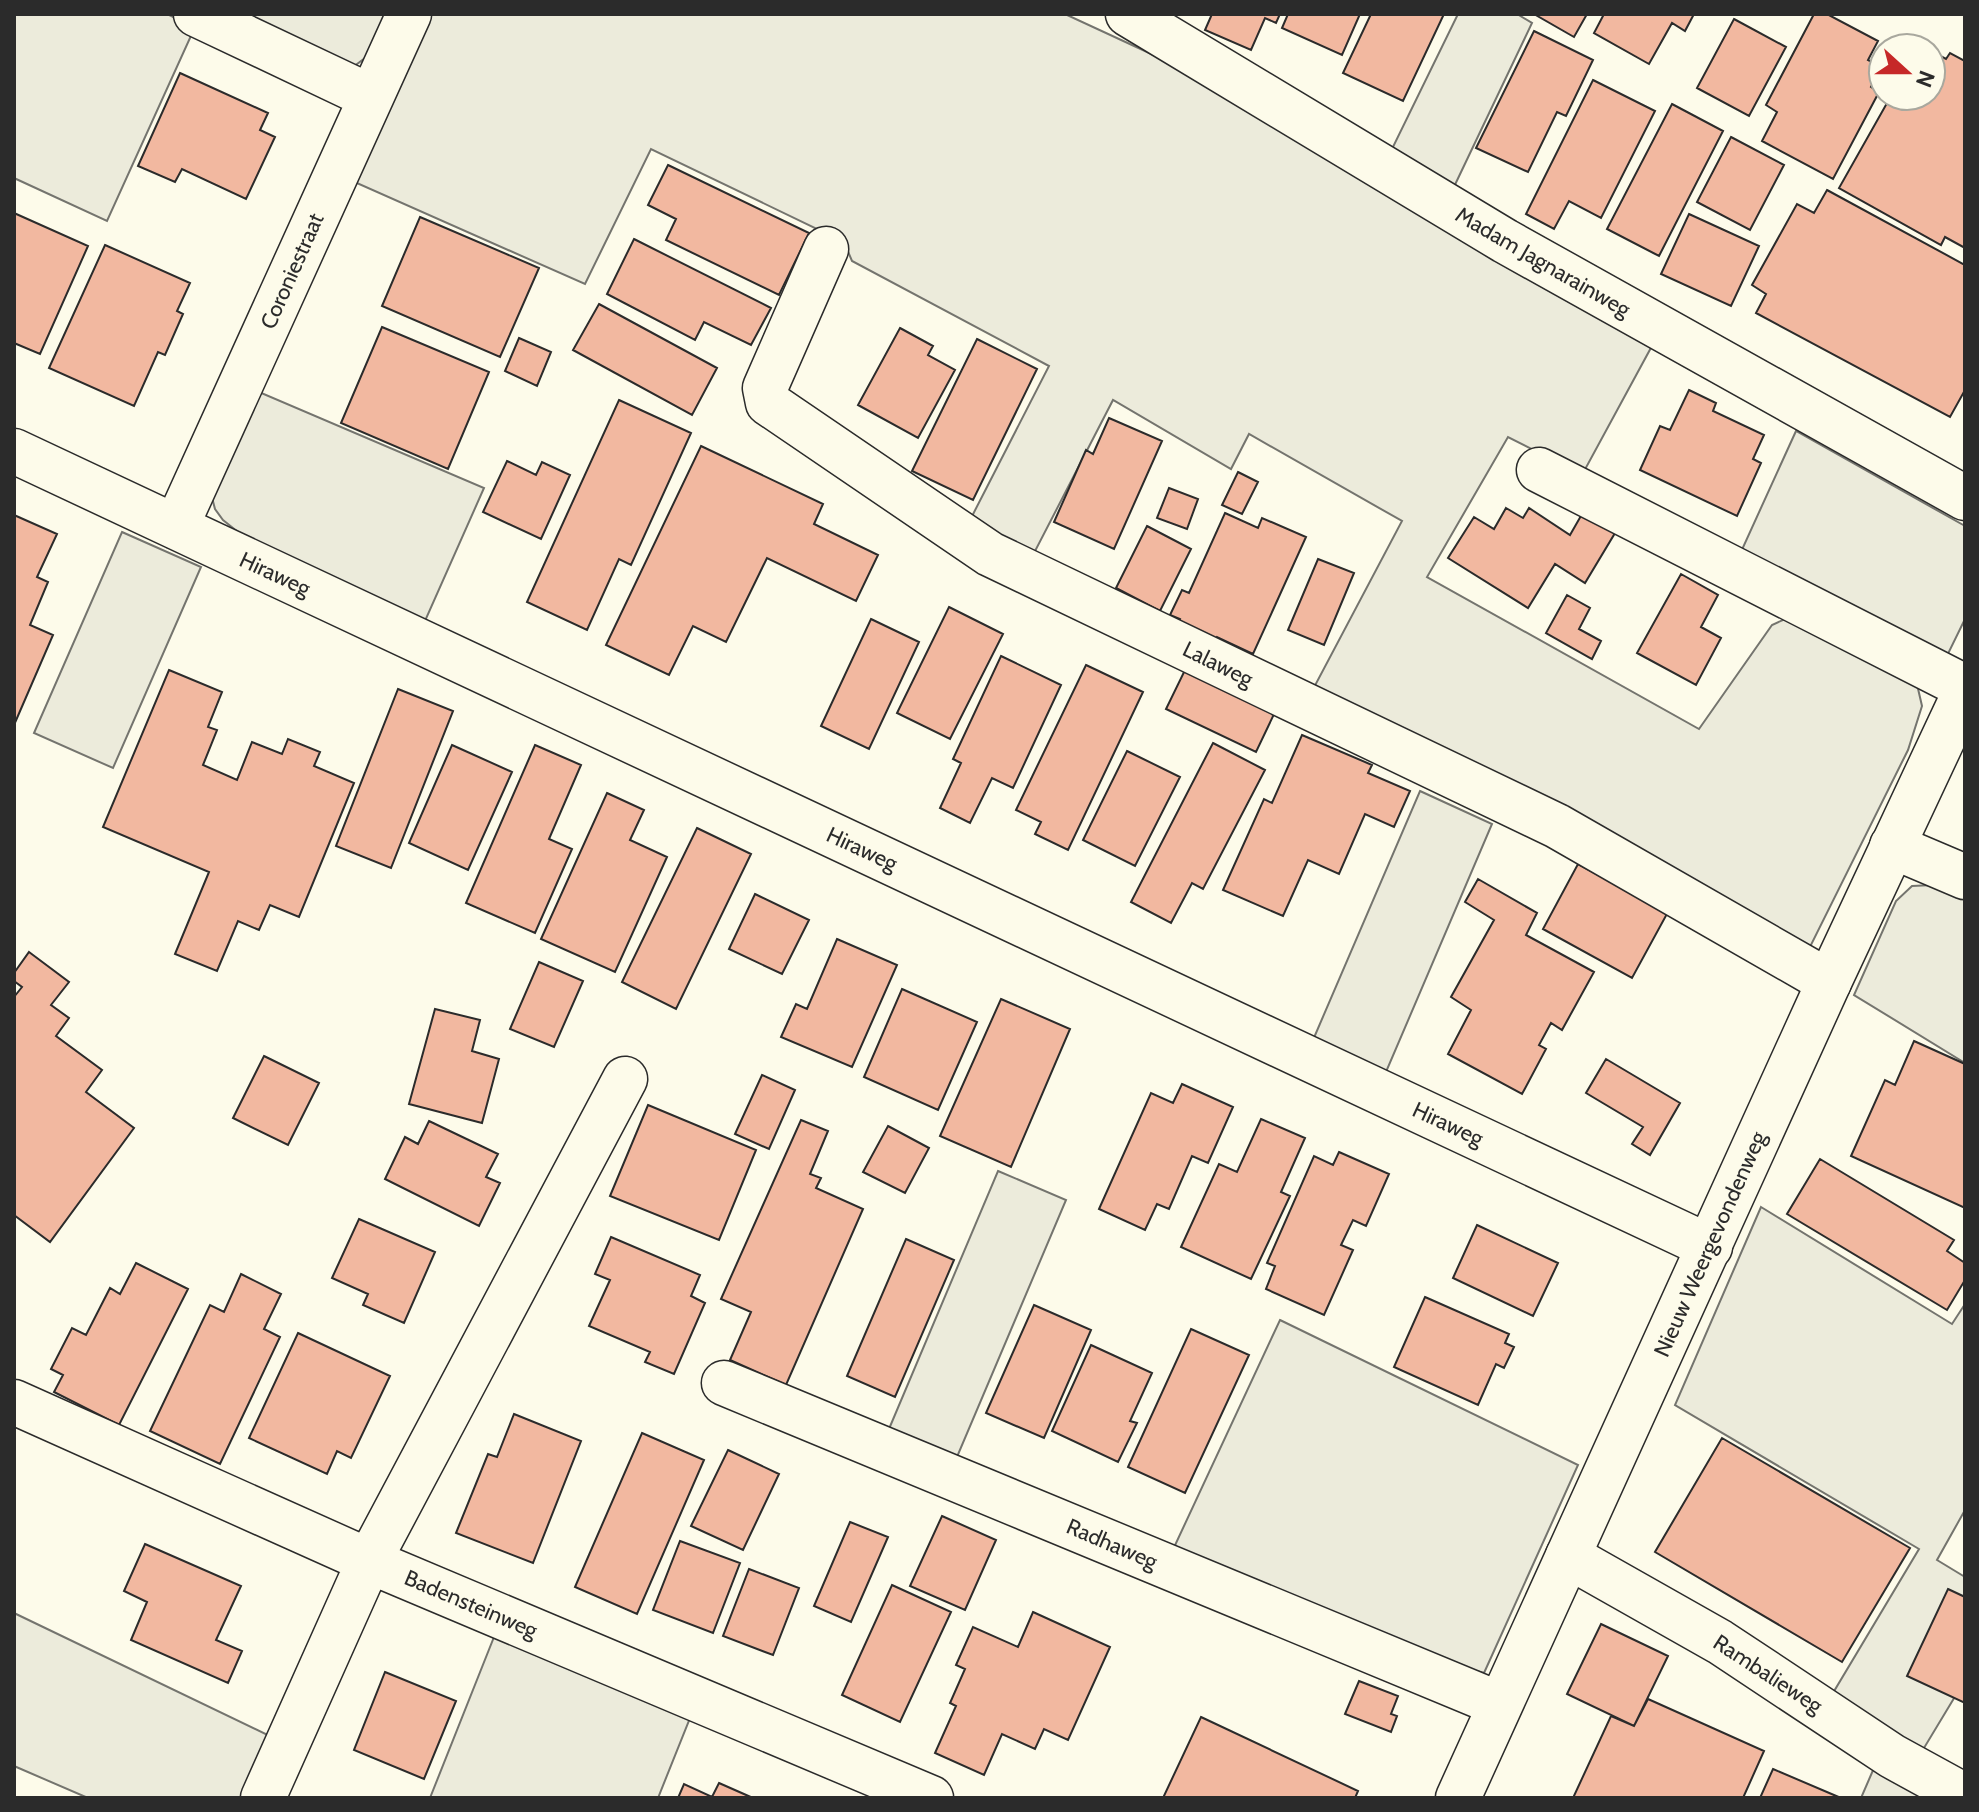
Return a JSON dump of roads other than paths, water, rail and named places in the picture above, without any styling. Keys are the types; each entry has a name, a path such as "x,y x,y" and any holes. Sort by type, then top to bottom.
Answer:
{"street":[{"path":"196,14 371,97"},
{"name":"Coroniestraat","path":"176,527 409,14"},
{"name":"Madam Jagnarainweg","path":"1128,14 1505,241 1965,498"},
{"name":"Lalaweg","path":"826,249 765,388 768,403 990,554 1557,826 1829,982"},
{"name":"Hiraweg","path":"14,451 1710,1247"},
{"path":"1539,470 1965,690"},
{"name":"Nieuw Weergevondenweg","path":"1458,1798 1965,690"},
{"path":"1892,846 1965,877"},
{"path":"263,1798 369,1561 625,1079"},
{"name":"Radhaweg","path":"724,1383 1499,1704"},
{"name":"Badensteinweg","path":"14,1402 369,1561 931,1798"},
{"name":"Rambalieweg","path":"1568,1556 1720,1642 1892,1756 1965,1796"}]}
